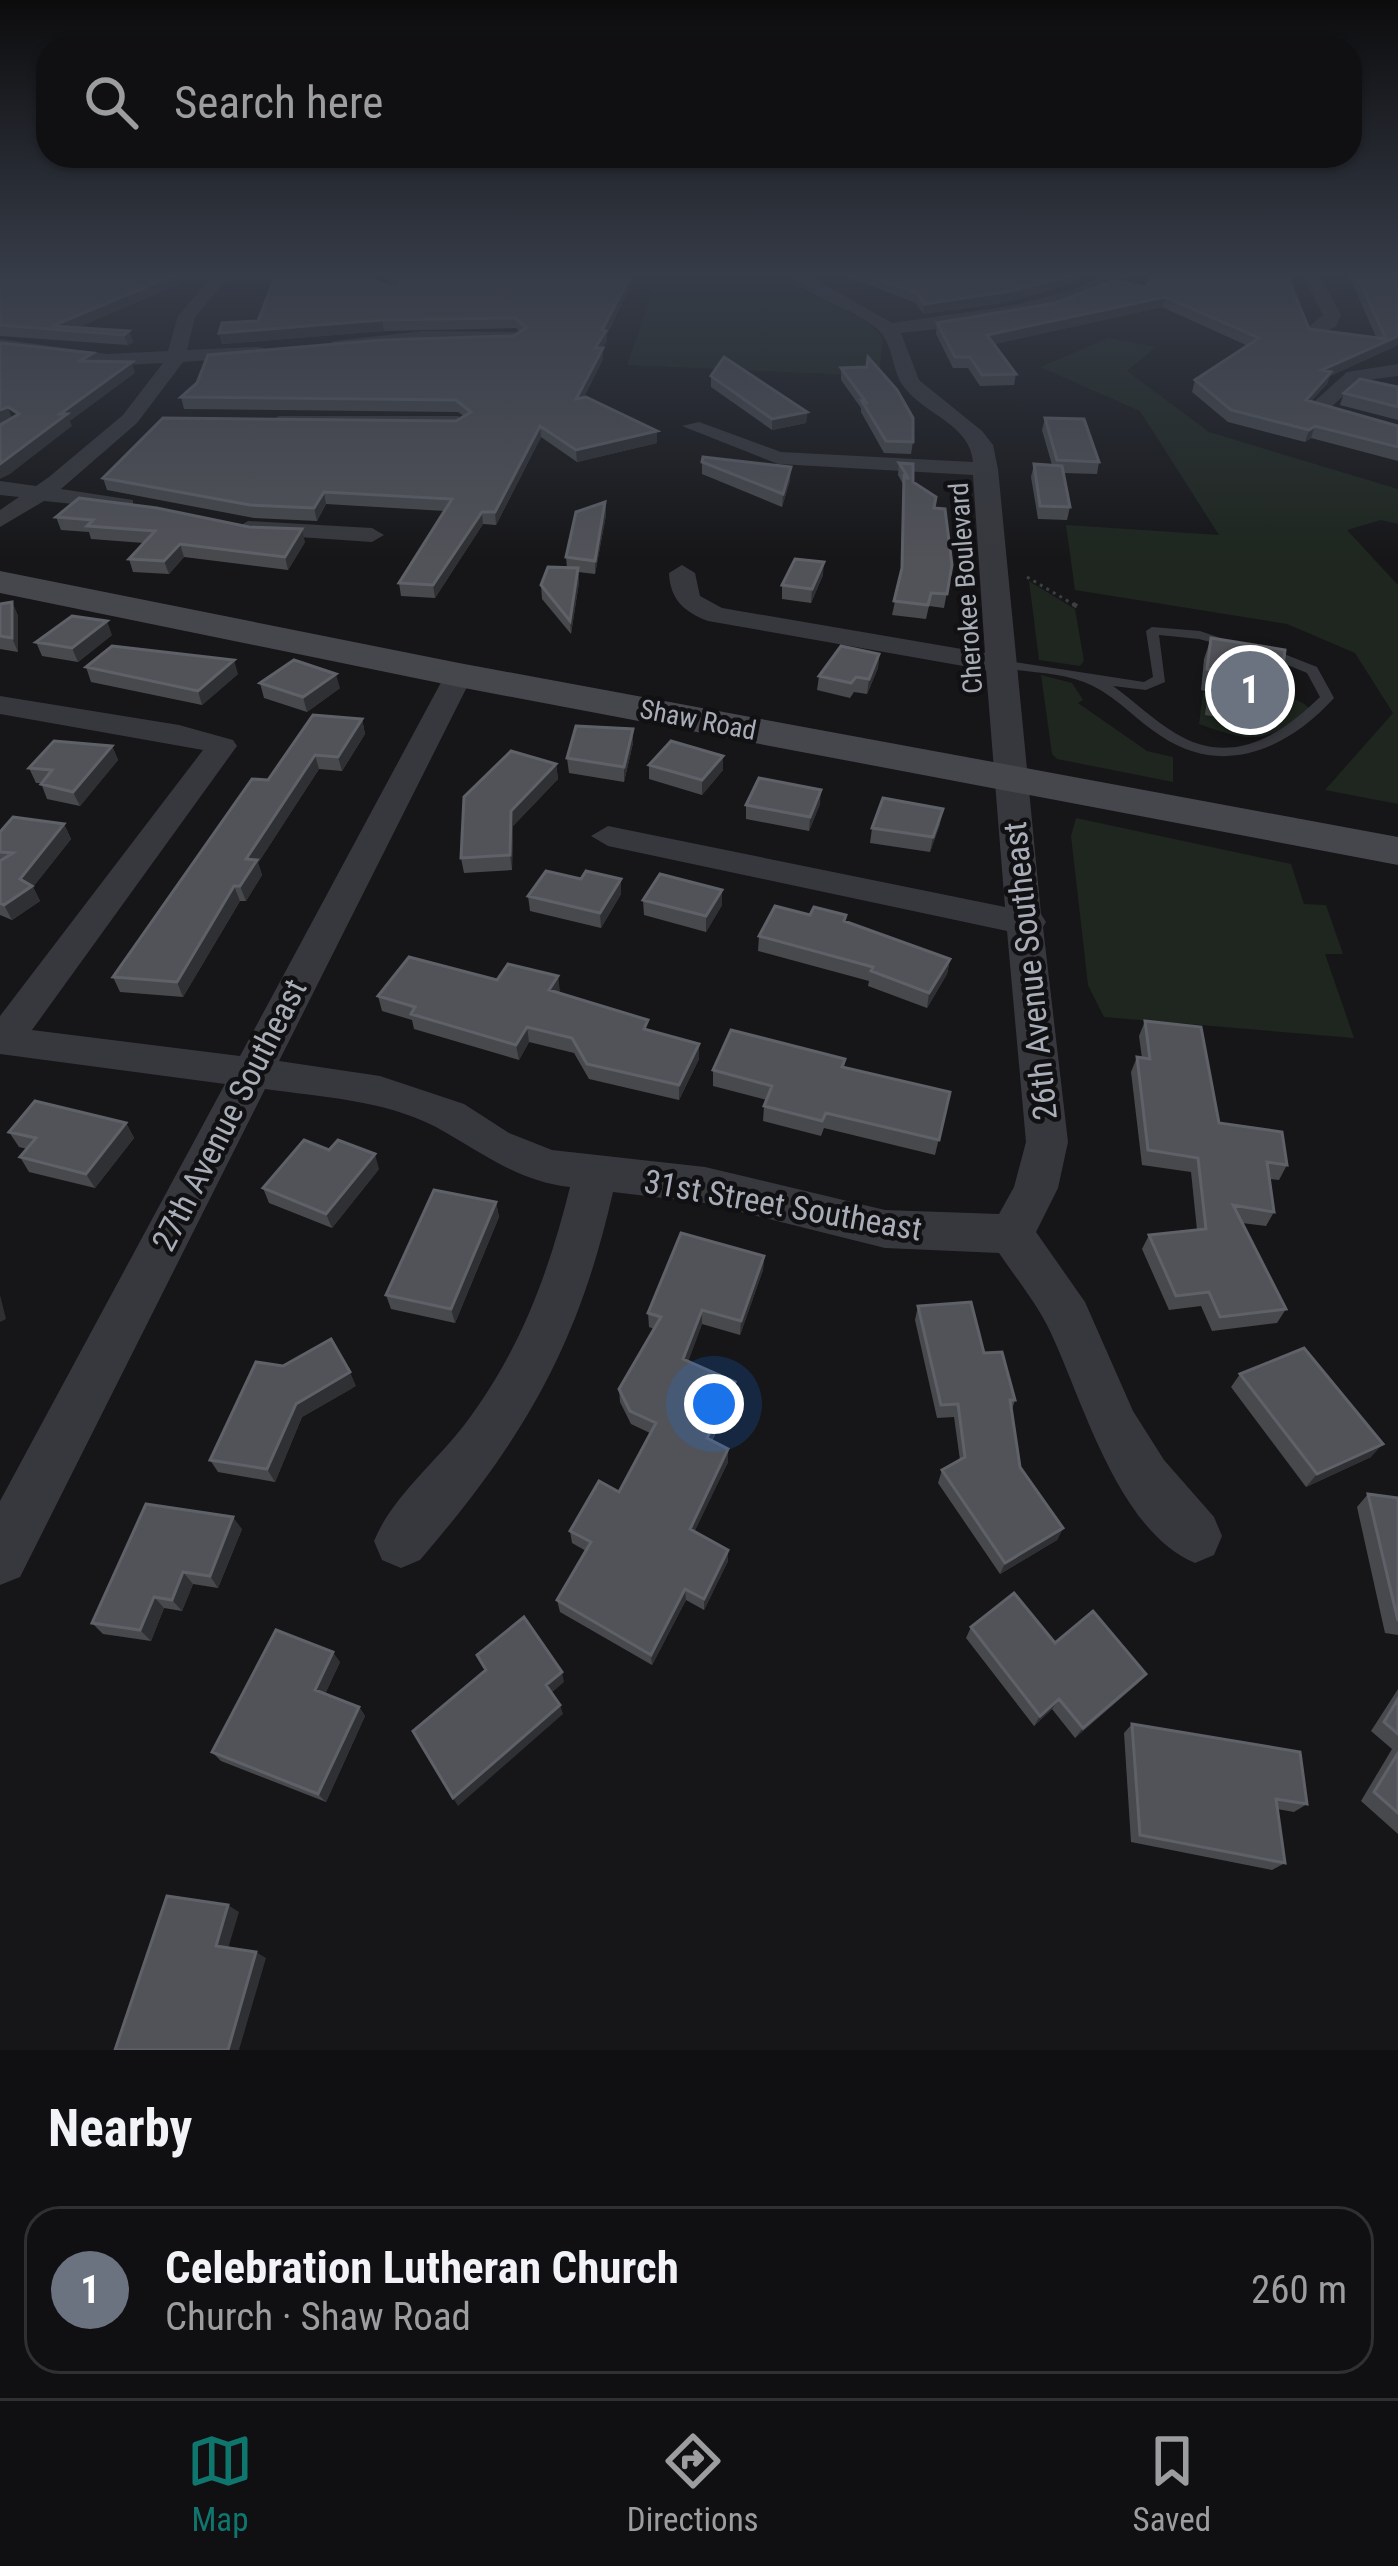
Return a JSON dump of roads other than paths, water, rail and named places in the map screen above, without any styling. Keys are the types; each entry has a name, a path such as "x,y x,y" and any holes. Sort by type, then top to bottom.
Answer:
{"main road":[{"name":"Shaw Road","path":"0,582 459,675 1398,851"}],"street":[{"path":"0,520 140,419 169,369"},
{"name":"Cherokee Boulevard","path":"904,369 915,388 975,434 987,469 1009,778"},
{"path":"1398,370 1354,376 1316,409 1398,431"},
{"path":"257,422 458,422"},
{"path":"692,426 778,458 987,469"},
{"path":"0,488 141,507"},
{"path":"229,525 372,536"},
{"path":"682,573 686,596 697,608 717,615 1002,664"},
{"name":"27th Avenue Southeast","path":"0,1557 459,675"},
{"path":"0,705 179,734 222,746 1,1040"},
{"name":"26th Avenue Southeast","path":"1009,778 1028,922 1047,1142 1036,1188 1012,1234"},
{"path":"608,836 949,910 1028,922"},
{"name":"31st Street Southeast","path":"1,1040 67,1052 314,1077 398,1096 469,1126 518,1158 751,1194 885,1229 1012,1234"},
{"path":"400,1541 484,1442 546,1337 580,1236 595,1173"},
{"path":"1012,1234 1068,1317 1114,1428 1145,1478 1195,1536"}],"lane":[{"path":"1002,664 1145,686 1160,679 1152,631 1200,635 1280,654 1312,670 1328,698 1292,735 1234,754 1180,742 1094,680"}],"place":[{"name":"Celebration Lutheran Church","path":"1250,690"}]}
